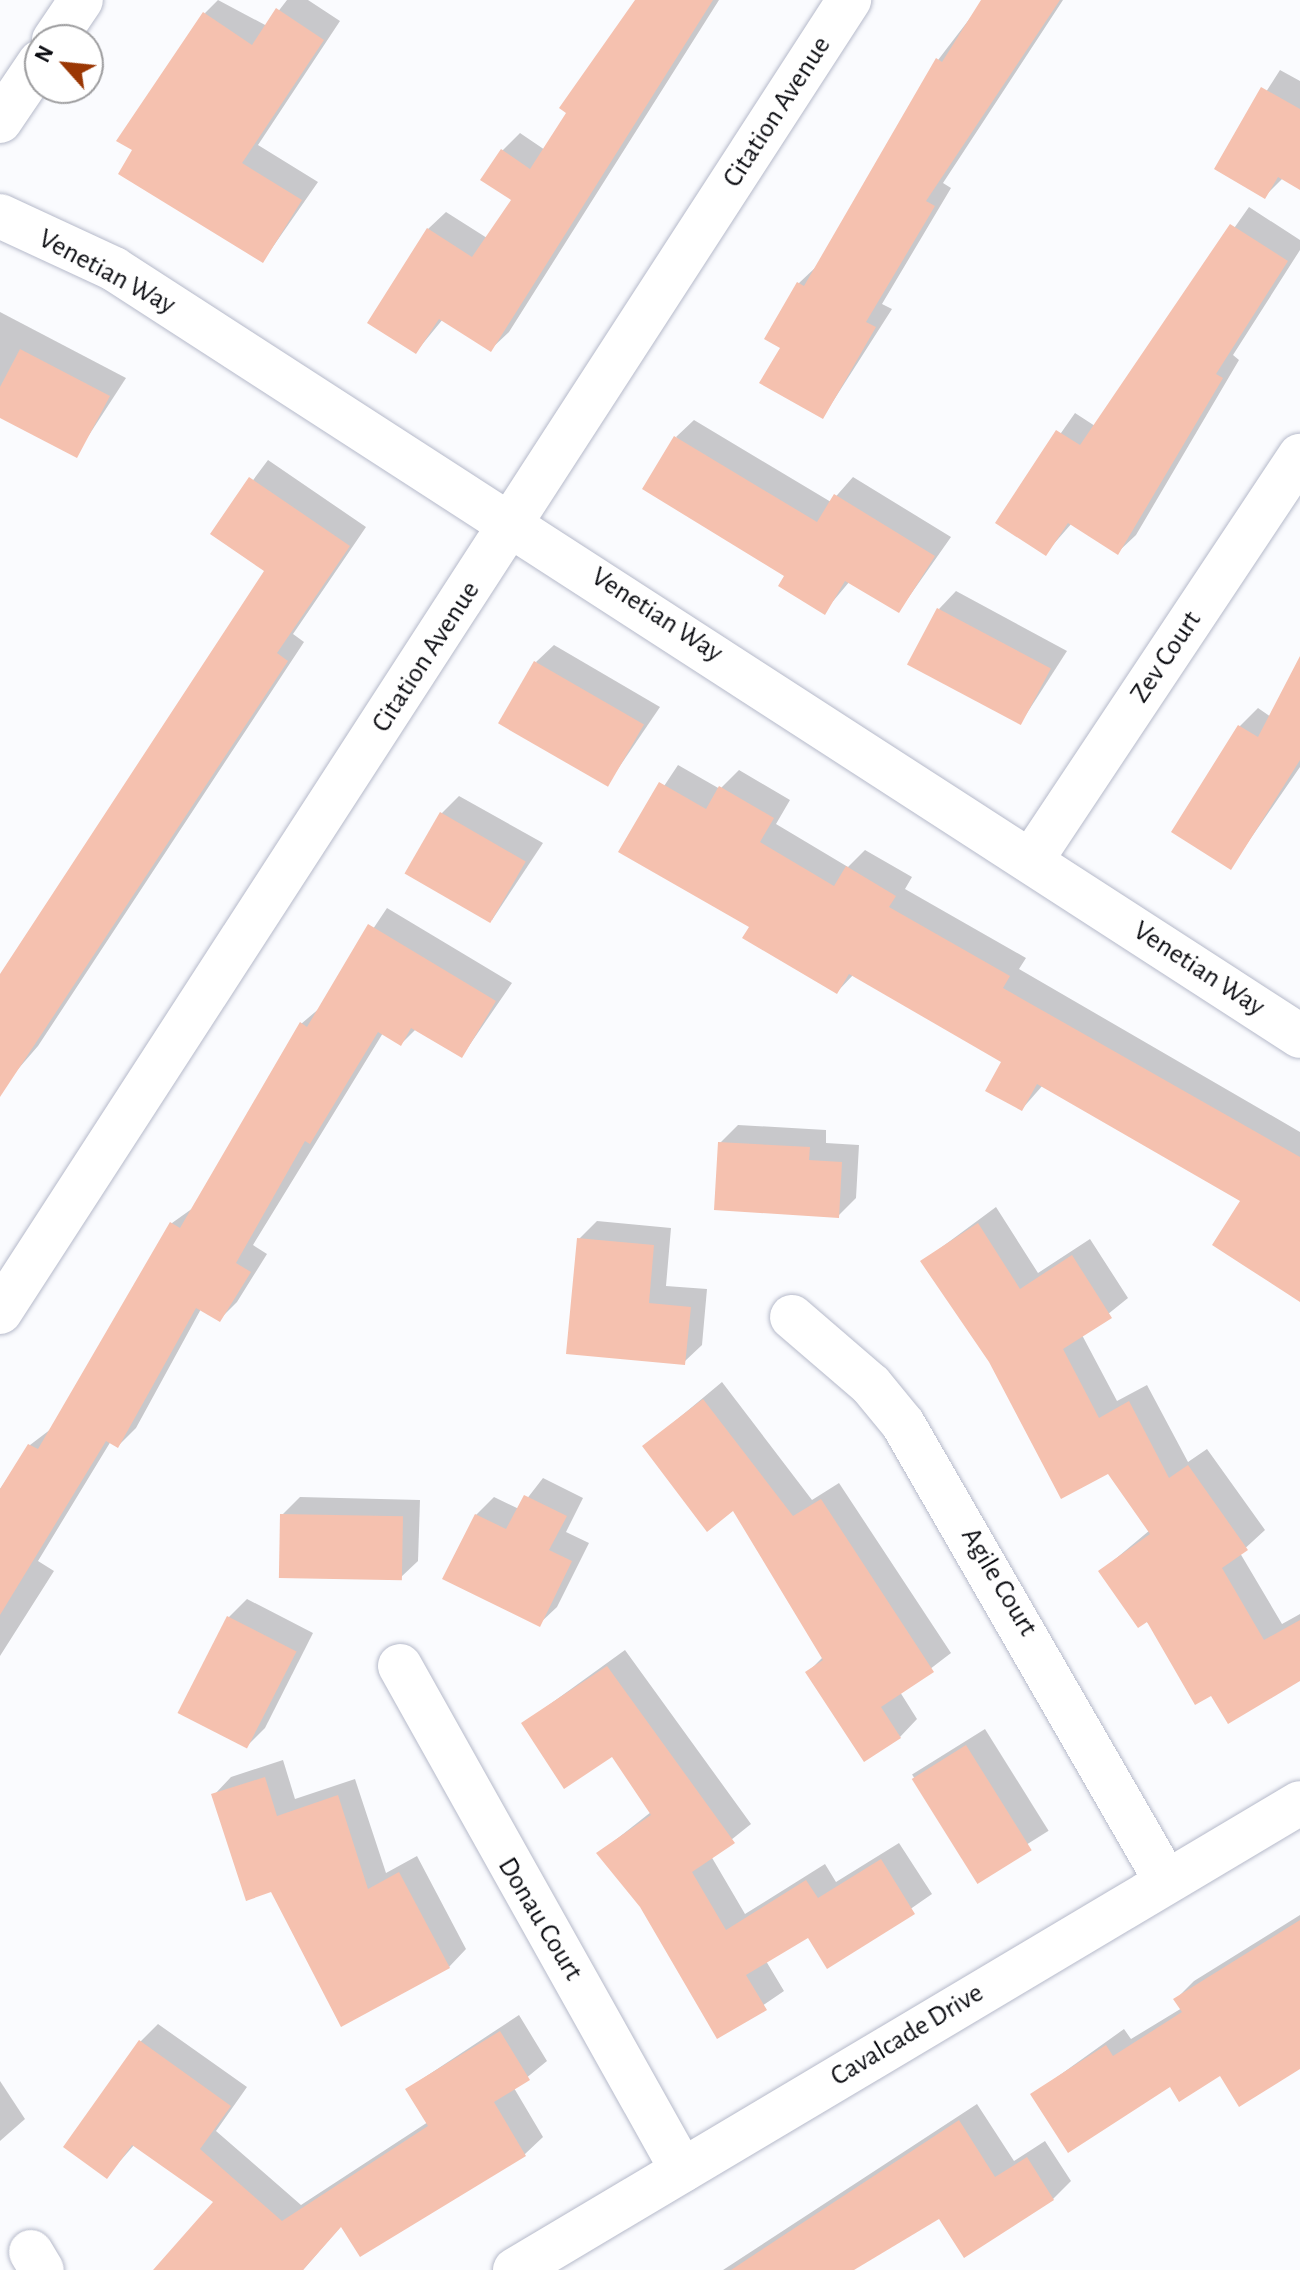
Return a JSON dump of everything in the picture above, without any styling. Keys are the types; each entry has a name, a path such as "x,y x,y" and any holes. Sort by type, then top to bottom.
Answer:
{"street":[{"path":"65,24 81,0"},
{"name":"Citation Avenue","path":"0,1312 849,0"},
{"path":"0,121 24,86"},
{"name":"Venetian Way","path":"0,216 114,269 514,522 1300,1036"},
{"name":"Zev Court","path":"1032,859 1300,456"},
{"name":"Agile Court","path":"792,1317 871,1385 903,1424 1165,1879"},
{"name":"Donau Court","path":"400,1666 682,2170"},
{"name":"Cavalcade Drive","path":"515,2270 1165,1879 1300,1803"}],"building":[{"path":"635,0 713,0 491,352 439,319 416,354 367,323 427,228 472,257 511,200 480,180 501,149 530,169 566,113 559,108"},
{"path":"981,0 1060,0 926,201 935,206 866,322 876,327 823,419 759,383 780,348 764,339 797,282 804,286 936,58 942,62"},
{"path":"276,8 324,40 242,163 302,200 263,263 118,174 132,150 116,141 203,12 252,45"},
{"path":"1261,87 1300,109 1300,190 1278,177 1265,199 1214,169"},
{"path":"1230,224 1288,261 1216,374 1223,378 1118,555 1068,523 1046,556 995,523 1056,430 1080,445"},
{"path":"20,349 110,396 77,458 0,418 0,387"},
{"path":"674,436 817,522 834,494 935,556 899,613 845,581 825,615 778,586 784,576 642,489"},
{"path":"249,477 350,546 277,653 288,661 0,1097 0,974 264,571 210,534"},
{"path":"937,608 1051,669 1021,725 907,665"},
{"path":"1300,656 1300,760 1231,870 1171,832 1238,725 1258,737"},
{"path":"534,661 644,724 608,787 498,723"},
{"path":"659,782 706,809 719,786 774,818 760,842 834,886 846,866 896,896 889,907 1010,976 1003,988 1300,1157 1300,1302 1212,1245 1240,1201 1037,1084 1022,1111 985,1091 1001,1062 849,974 837,994 742,938 749,927 618,852"},
{"path":"440,812 526,862 490,923 404,873"},
{"path":"368,924 496,1001 462,1058 411,1028 401,1046 378,1032 310,1144 305,1141 236,1263 251,1272 220,1322 196,1308 118,1448 106,1441 0,1615 0,1489 28,1444 38,1449 170,1222 180,1228 300,1022 307,1027"},
{"path":"718,1142 810,1147 809,1160 842,1162 839,1218 714,1210"},
{"path":"978,1223 1020,1289 1072,1255 1112,1318 1063,1349 1099,1418 1129,1401 1169,1478 1188,1465 1248,1550 1222,1568 1264,1640 1300,1620 1300,1681 1228,1724 1211,1696 1195,1705 1147,1622 1138,1628 1098,1571 1150,1534 1108,1474 1061,1499 989,1362 920,1261"},
{"path":"577,1238 654,1245 649,1303 691,1307 685,1365 566,1354"},
{"path":"703,1399 793,1516 821,1499 934,1672 881,1707 901,1738 864,1762 805,1672 823,1660 733,1511 707,1532 642,1446"},
{"path":"524,1495 567,1516 549,1550 572,1561 540,1627 442,1579 475,1514 506,1529"},
{"path":"280,1514 403,1516 402,1580 279,1578"},
{"path":"227,1616 296,1651 247,1749 178,1713"},
{"path":"607,1666 735,1843 692,1872 726,1930 806,1880 818,1898 881,1859 915,1914 827,1969 808,1938 746,1975 767,2010 717,2039 640,1907 596,1853 651,1815 612,1757 564,1789 521,1723"},
{"path":"966,1745 1032,1850 977,1884 912,1779"},
{"path":"265,1777 277,1816 338,1795 368,1889 399,1872 450,1968 341,2027 271,1892 246,1901 211,1794"},
{"path":"1300,1920 1300,2069 1239,2107 1220,2076 1179,2102 1170,2087 1068,2153 1030,2094 1106,2045 1113,2056 1182,2012 1173,1999"},
{"path":"500,2031 530,2080 494,2102 526,2156 360,2257 341,2227 303,2270 153,2270 213,2202 132,2145 107,2179 63,2147 139,2040 231,2106 200,2149 282,2221 428,2126 405,2089"},
{"path":"959,2120 995,2177 1027,2157 1054,2200 964,2258 939,2219 854,2270 731,2270"}]}
